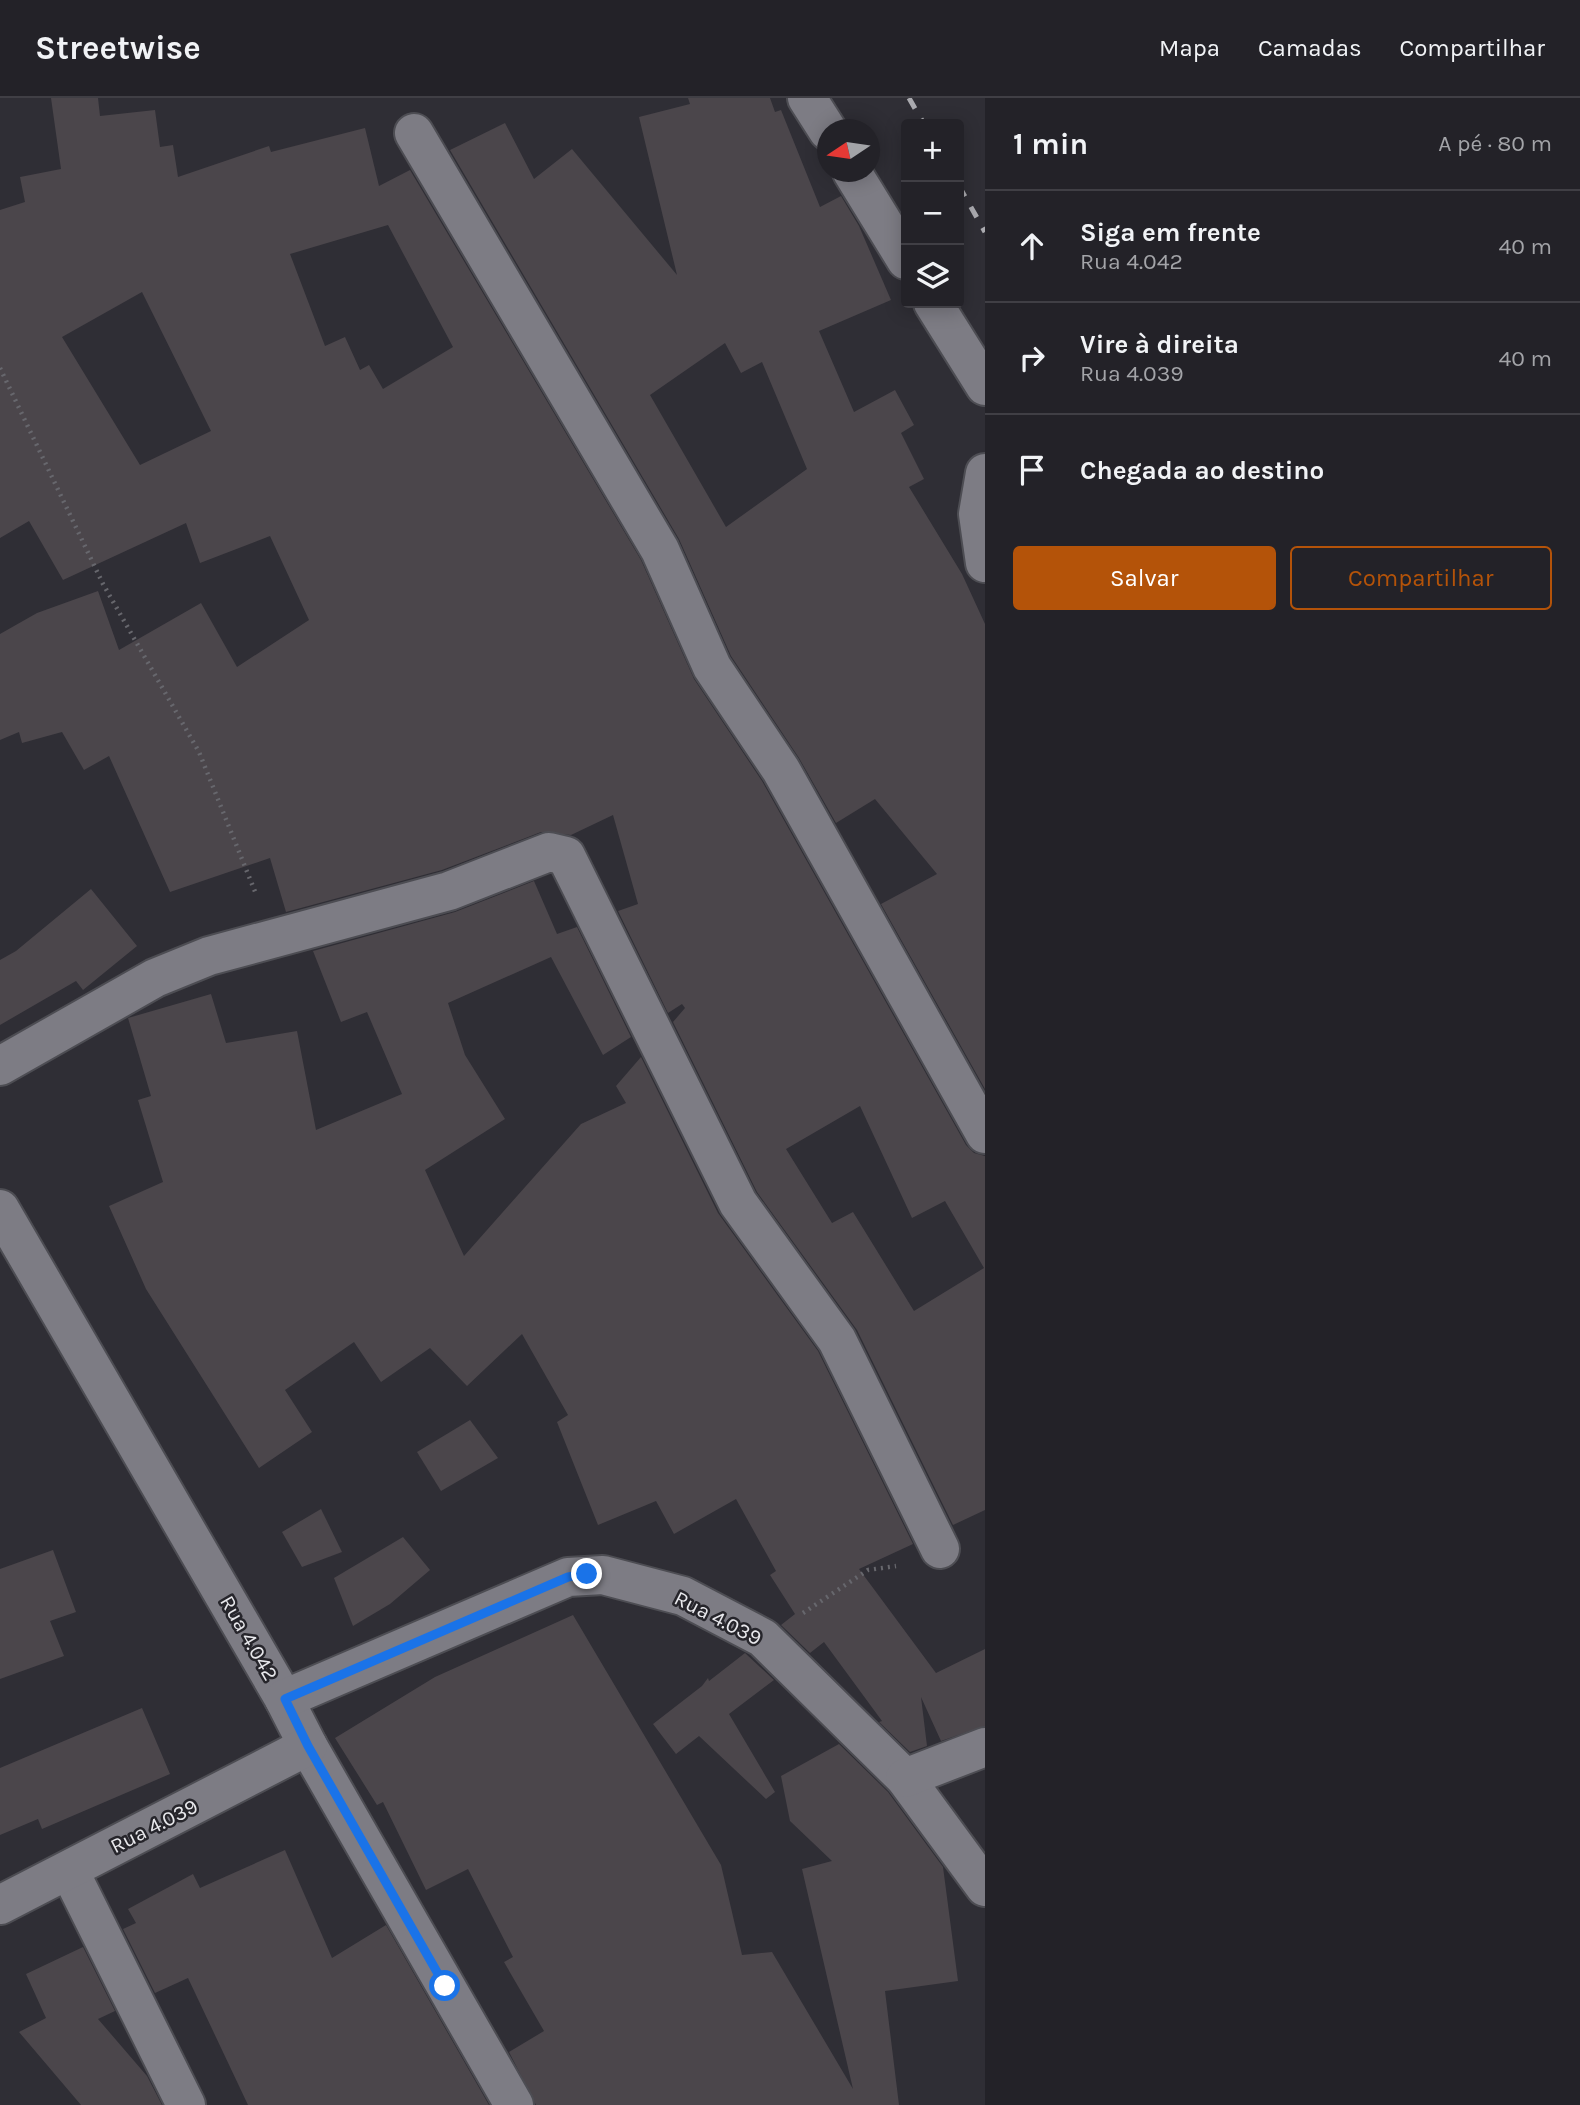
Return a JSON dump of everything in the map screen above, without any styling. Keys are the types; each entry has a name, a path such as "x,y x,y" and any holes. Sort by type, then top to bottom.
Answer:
{"street":[{"path":"807,98 820,119"},
{"path":"414,133 660,550 712,667 748,725 781,769 985,1134"},
{"path":"858,182 901,252"},
{"path":"936,308 985,386"},
{"path":"985,473 978,514 985,563"},
{"path":"0,1066 155,978 209,956 274,941 449,891 549,852 566,856 738,1202 837,1340 940,1549"},
{"name":"Rua 4.042","path":"0,1209 285,1699 308,1746 514,2105"},
{"name":"Rua 4.039","path":"285,1699 568,1577 604,1574 683,1596 763,1638 905,1778 985,1888"},
{"name":"Rua 4.039","path":"0,1905 308,1746"},
{"path":"905,1778 985,1746"},
{"path":"69,1870 186,2105"}],"path":[{"path":"0,368 103,584 199,752 274,941"},
{"path":"763,1638 869,1570 894,1567 940,1549"}],"building":[{"path":"51,98 98,98 100,116 155,110 160,147 173,145 178,177 269,146 271,152 365,128 379,186 410,170 641,560 694,679 762,781 966,1145 974,1153 985,1156 985,1510 953,1525 857,1330 757,1192 673,1022 685,1008 682,1004 668,1013 618,911 638,904 613,815 571,835 541,832 442,870 286,912 270,858 170,892 109,756 84,770 62,732 22,743 19,732 0,740 0,634 37,613 98,591 119,650 201,603 237,667 309,620 270,536 200,563 186,523 63,580 29,521 0,538 0,210 25,202 20,177 61,169","holes":["388,225 453,347 383,389 369,365 360,370 345,337 325,346 290,254","142,292 211,431 140,465 62,337","860,1106 912,1218 945,1201 984,1268 914,1311 853,1212 832,1223 786,1149"]},
{"path":"688,98 770,98 775,112 781,110 820,207 841,196 859,226 891,300 819,331 854,412 895,390 914,425 901,433 924,479 909,487 962,574 985,624 985,1089 881,904 937,874 875,799 836,823 799,758 731,656 679,539 450,150 505,123 534,179 572,149 677,275 639,117 690,104","holes":["725,343 741,373 762,362 807,469 726,527 650,395"]},
{"path":"534,881 557,934 577,927 631,1037 603,1055 551,957 448,1003 465,1055 505,1119 425,1170 464,1256 581,1124 626,1103 616,1086 641,1057 718,1213 818,1351 913,1544 859,1569 936,1673 985,1649 985,1726 941,1741 921,1697 927,1746 910,1752 879,1722 882,1721 824,1642 810,1653 781,1625 795,1614 770,1575 776,1571 736,1499 674,1534 656,1501 598,1525 557,1422 568,1415 522,1334 467,1386 430,1348 381,1382 354,1342 285,1390 312,1432 259,1468 146,1289 109,1206 163,1182 138,1100 151,1096 128,1018 211,994 226,1043 297,1031 316,1130 402,1094 367,1012 341,1022 313,951 455,912"},
{"path":"91,889 137,946 83,990 76,981 0,1025 0,960 16,951"},
{"path":"470,1420 498,1458 441,1491 417,1452"},
{"path":"321,1509 342,1552 302,1567 282,1532"},
{"path":"403,1537 430,1570 390,1604 353,1626 334,1578"},
{"path":"53,1550 76,1612 50,1621 64,1656 0,1679 0,1569"},
{"path":"573,1615 721,1865 742,1955 772,1952 853,2089 802,1869 832,1861 790,1821 781,1776 839,1744 888,1792 943,1867 958,1981 885,1991 899,2105 536,2105 509,2052 544,2031 504,1962 513,1957 468,1869 426,1890 383,1802 377,1805 335,1738 435,1677"},
{"path":"745,1653 774,1680 729,1714 775,1792 766,1799 699,1736 676,1754 653,1724 702,1686 708,1678 709,1681"},
{"path":"142,1708 170,1774 42,1829 38,1819 0,1835 0,1768"},
{"path":"285,1850 332,1958 386,1925 489,2105 248,2105 188,1978 155,1993 123,1929 136,1923 128,1909 193,1874 200,1888"},
{"path":"83,1947 115,2011 98,2019 147,2076 162,2105 81,2105 19,2032 46,2018 26,1974"}],"railway":[{"path":"909,98 921,119"},
{"path":"964,195 985,232"}],"route":[{"path":"445,1986 308,1746 285,1699 568,1577 587,1574"}]}
